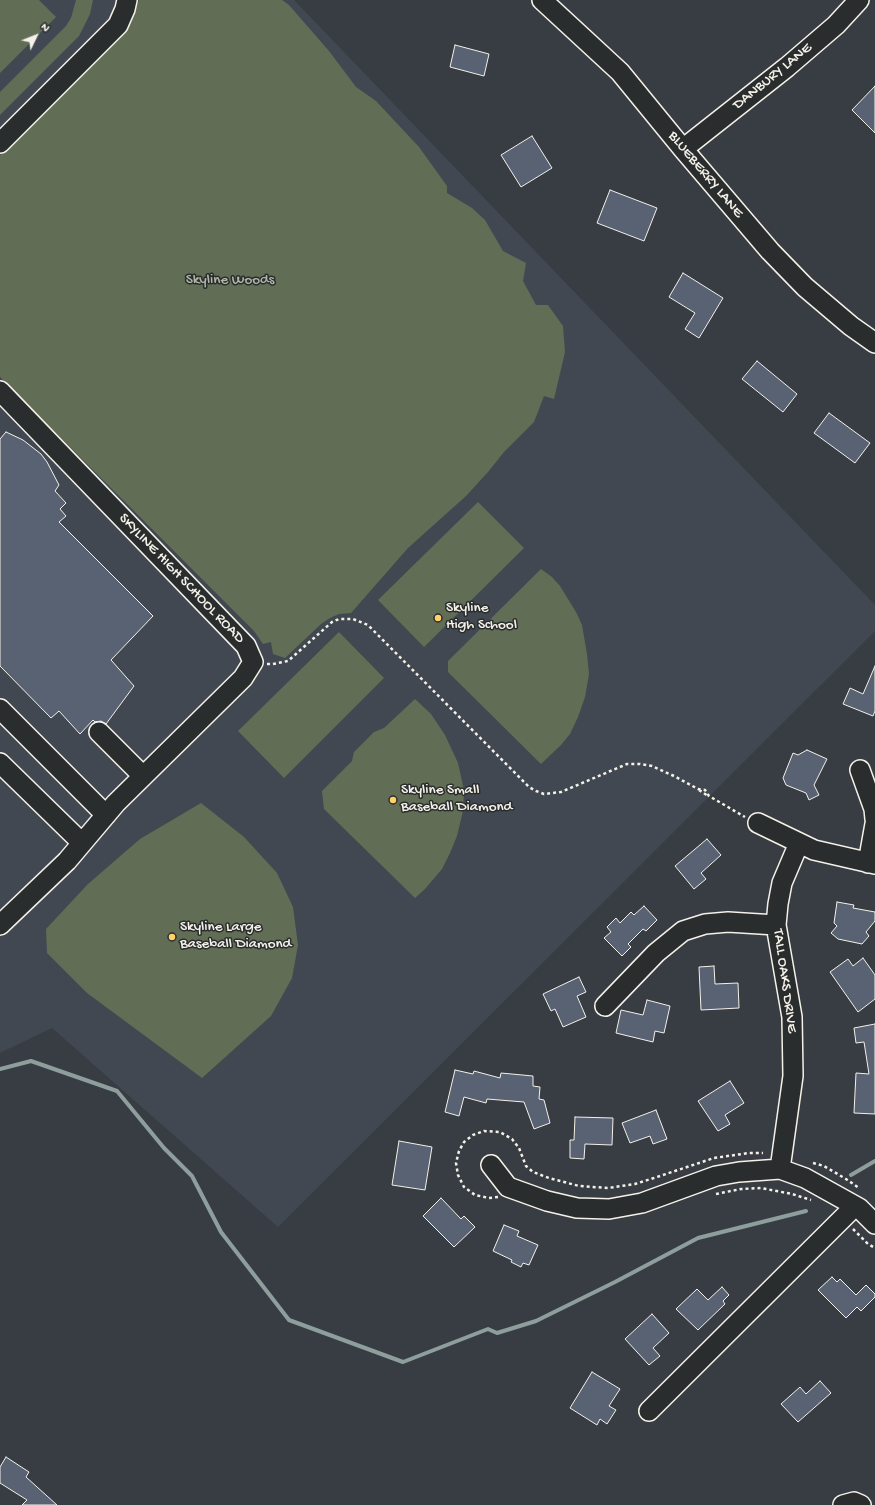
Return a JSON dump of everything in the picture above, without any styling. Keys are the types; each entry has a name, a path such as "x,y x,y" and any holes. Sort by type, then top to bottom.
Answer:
{"street":[{"path":"0,142 118,25 127,0"},
{"name":"BLUEBERRY LANE","path":"542,0 620,72 683,150 770,251 805,287 851,326 875,342"},
{"name":"DANBURY LANE","path":"683,150 787,67 836,25 859,0"},
{"name":"SKYLINE HIGH SCHOOL ROAD","path":"0,391 246,646 253,662"},
{"path":"0,925 67,861 116,803 243,678 253,662"},
{"path":"0,709 106,815"},
{"path":"99,732 143,776"},
{"path":"0,763 82,843"},
{"path":"860,770 874,809 875,820"},
{"path":"758,823 814,850 871,864 875,824"},
{"name":"TALL OAKS DRIVE","path":"780,1169 794,1076 792,1017 776,925 782,883 799,843"},
{"path":"605,1006 656,953 683,931 705,924 734,923 776,925"},
{"path":"491,1165 508,1187 547,1202 577,1208 609,1209 642,1203 716,1176 739,1172 780,1169 805,1178 855,1206 875,1224"},
{"path":"649,1411 855,1206"},
{"path":"843,1505 854,1502 860,1505"}],"path":[{"path":"253,662 273,664 288,661 312,638 332,622 339,619 353,619 368,625 529,787 536,791 544,794 561,792 627,764 640,764 652,766 674,776 698,790 705,790 708,796 738,813"}],"shaded area":[{"name":"Skyline High School","path":"0,0 294,0 875,605 875,631 278,1227 52,1028 0,1053"}],"green space":[{"path":"0,0 39,0 56,17 0,73"},
{"path":"76,0 93,0 90,14 79,36 0,115 0,92 66,26 71,18"},
{"name":"Skyline Woods","path":"139,0 282,0 289,5 329,51 356,87 376,101 419,147 447,186 447,193 472,208 485,220 503,251 526,263 523,281 536,305 548,305 563,326 565,352 554,399 544,396 534,422 504,452 466,496 408,548 351,613 339,614 321,624 285,658 273,654 271,642 263,644 254,631 0,377 0,155 134,15"},
{"path":"478,502 524,548 424,647 378,600"},
{"name":"Skyline Small Baseball Diamond","path":"541,569 552,577 560,586 582,625 589,674 585,697 570,734 541,764 448,672 448,661"},
{"path":"339,632 384,678 284,778 238,731"},
{"name":"Skyline Small Baseball Diamond","path":"415,699 431,714 445,735 458,763 464,790 463,811 457,836 450,853 442,869 415,898 324,809 322,791 352,761 354,752 374,732 384,728"},
{"name":"Skyline Large Baseball Diamond","path":"201,803 244,837 277,873 293,907 298,945 292,978 271,1016 202,1078 87,993 47,953 46,929 88,884 140,839"}],"building":[{"path":"455,45 489,54 484,76 450,67"},
{"path":"875,86 875,133 852,110"},
{"path":"532,136 552,168 521,187 501,155"},
{"path":"610,190 657,208 644,241 597,223"},
{"path":"683,273 723,298 699,338 685,329 695,313 669,297"},
{"path":"757,361 797,394 783,412 742,379"},
{"path":"829,413 870,443 855,463 814,433"},
{"path":"6,432 23,440 41,454 47,462 59,485 55,491 66,503 60,509 66,516 59,522 153,616 111,660 134,686 106,724 101,721 95,722 93,720 80,734 59,711 51,718 0,666 0,439"},
{"path":"875,666 875,711 873,716 843,704 850,688 863,694"},
{"path":"807,750 827,759 814,785 819,795 809,800 806,793 786,785 783,778 793,753 798,755"},
{"path":"707,839 721,855 701,873 706,879 694,889 675,866"},
{"path":"837,902 854,905 853,908 875,912 875,921 866,932 869,936 862,944 838,939 831,933 837,926 834,923"},
{"path":"644,906 657,920 646,931 643,929 628,944 631,947 622,956 604,938 611,932 607,927 616,918 620,923 631,912 634,915"},
{"path":"863,958 875,975 875,999 858,1012 830,972 848,959 853,966"},
{"path":"714,966 715,984 738,983 739,1008 701,1010 699,967"},
{"path":"579,977 586,992 577,996 586,1017 563,1027 555,1009 551,1011 543,994"},
{"path":"647,1000 670,1006 664,1033 655,1031 653,1042 616,1033 621,1010 643,1015"},
{"path":"875,1024 875,1114 854,1113 856,1073 869,1074 864,1042 856,1043 854,1028"},
{"path":"455,1070 473,1074 474,1071 500,1078 501,1073 533,1076 533,1086 540,1087 539,1099 544,1100 550,1123 534,1129 524,1102 487,1099 486,1103 464,1097 459,1116 445,1112"},
{"path":"730,1081 744,1103 725,1115 730,1124 718,1131 698,1101"},
{"path":"656,1110 667,1139 653,1144 650,1136 630,1143 622,1123"},
{"path":"575,1117 613,1118 612,1145 585,1144 584,1159 570,1158 570,1140 574,1140"},
{"path":"399,1141 432,1147 425,1190 392,1185"},
{"path":"441,1198 461,1219 464,1216 475,1227 454,1247 423,1216"},
{"path":"504,1225 519,1231 517,1236 538,1245 529,1265 523,1263 521,1267 511,1262 512,1260 493,1251"},
{"path":"832,1277 837,1282 840,1279 856,1295 866,1285 875,1294 875,1297 861,1311 857,1307 846,1318 818,1290"},
{"path":"722,1287 729,1295 723,1301 725,1304 698,1330 676,1309 697,1289 708,1300"},
{"path":"652,1314 669,1333 653,1348 660,1356 649,1365 625,1339"},
{"path":"592,1372 620,1389 609,1406 616,1410 607,1424 600,1419 597,1425 570,1408"},
{"path":"820,1381 831,1393 798,1422 781,1404 800,1387 806,1394"},
{"path":"6,1457 29,1472 26,1477 57,1505 22,1505 27,1500 0,1483 0,1467"}],"waterway":[{"path":"0,1069 31,1061 117,1091 164,1148 192,1176 221,1232 289,1320 403,1362 488,1329 497,1333 536,1321 615,1282 698,1238 806,1211"},
{"path":"851,1175 875,1161"}],"place":[{"name":"Skyline High School","path":"438,618"},
{"name":"Skyline Small Baseball Diamond","path":"393,800"},
{"name":"Skyline Large Baseball Diamond","path":"172,937"}]}
